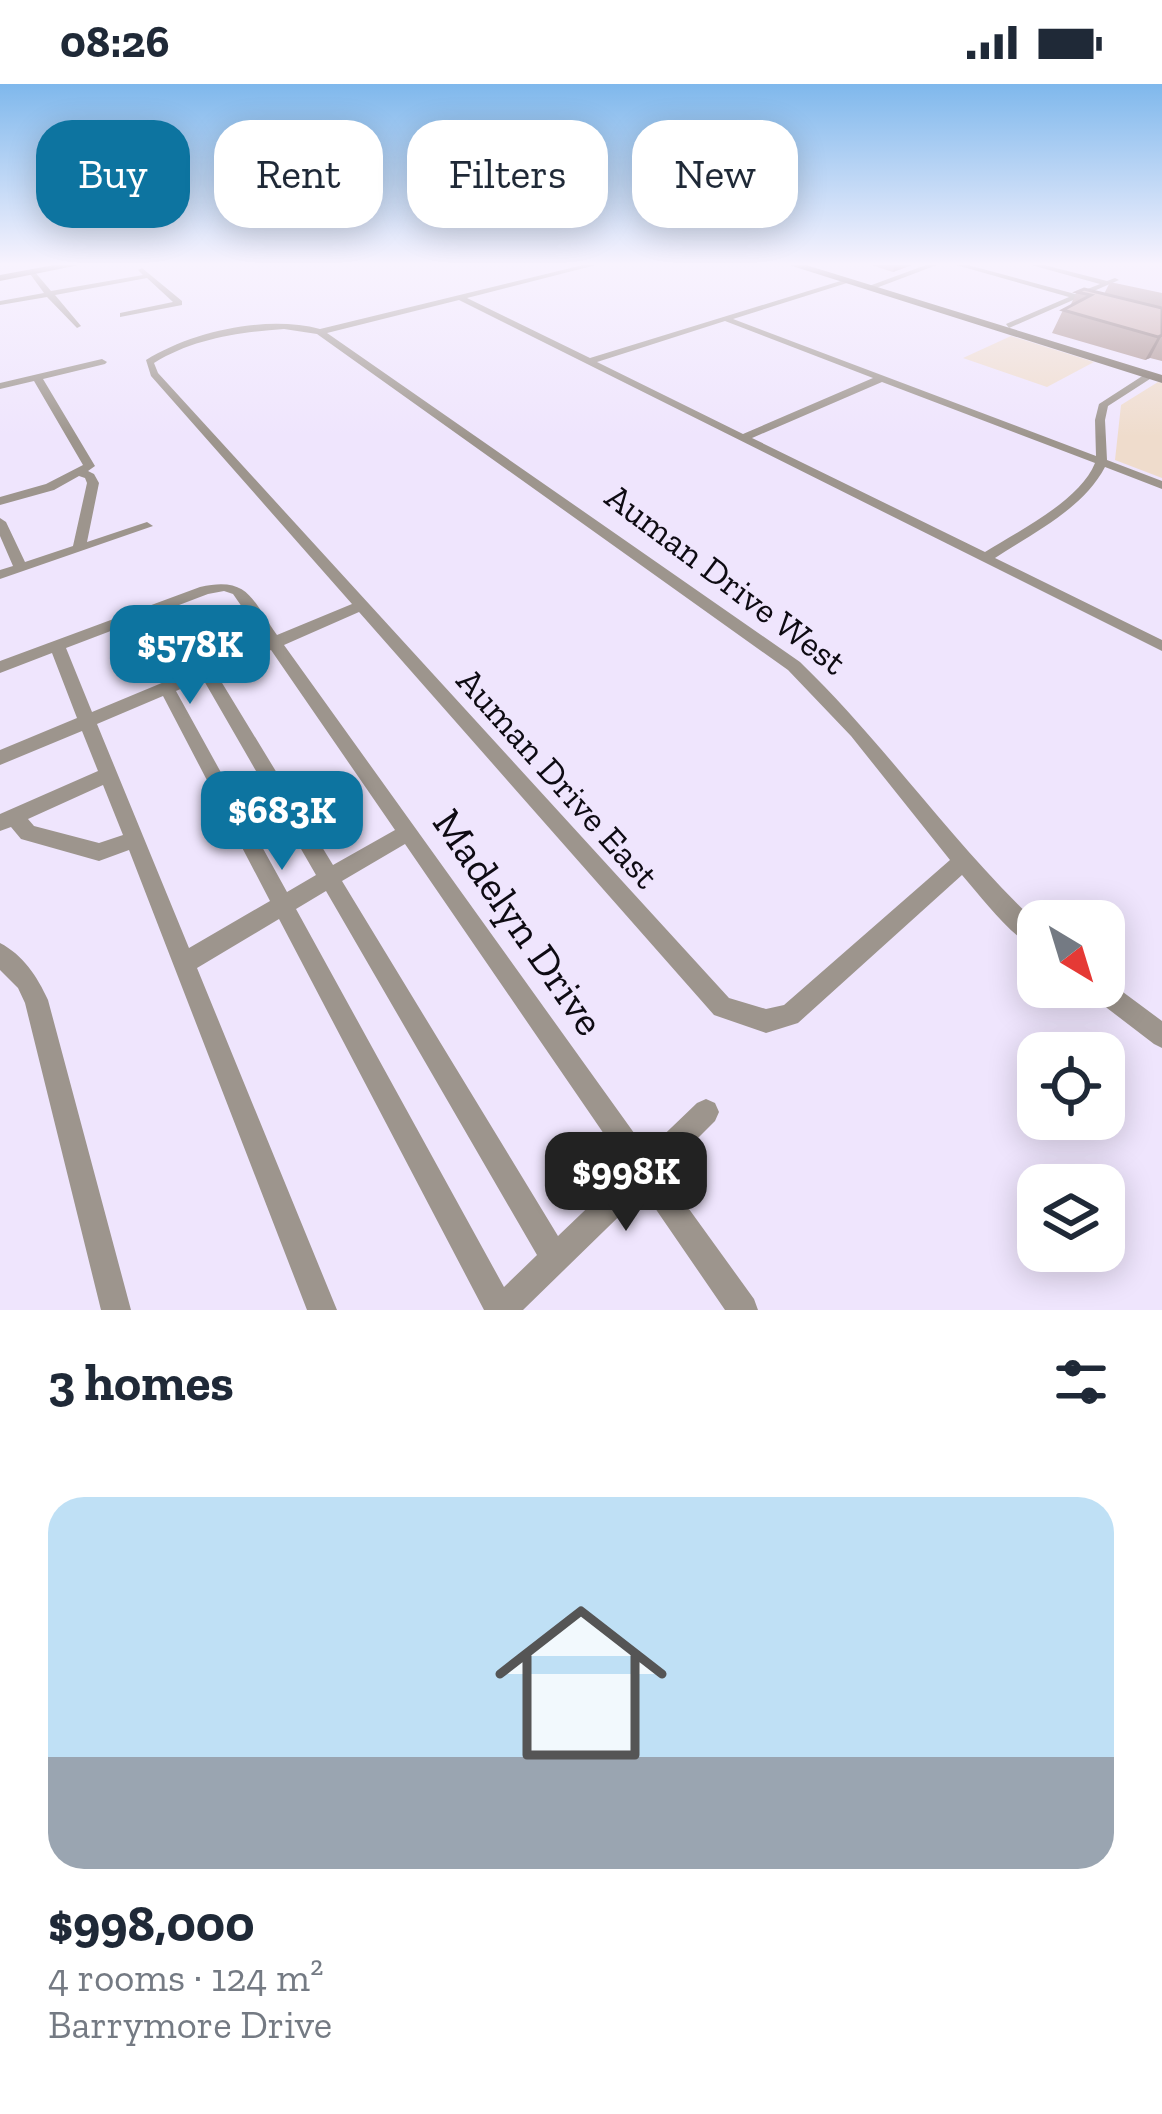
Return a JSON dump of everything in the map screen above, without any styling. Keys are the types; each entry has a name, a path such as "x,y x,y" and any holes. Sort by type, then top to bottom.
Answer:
{"main road":[{"path":"987,322 1156,371"},
{"path":"996,322 1156,371"}],"street":[{"path":"74,322 77,326"},
{"path":"320,332 361,322"},
{"path":"510,322 1162,646"},
{"path":"591,362 716,322"},
{"path":"734,322 1162,485"},
{"path":"1009,326 1018,322"},
{"name":"Auman Drive East","path":"320,332 296,324 266,327 164,352 149,365 722,1006 766,1021 790,1016 961,863"},
{"name":"Auman Drive West","path":"320,332 794,666 851,722 961,863 1017,918"},
{"path":"0,386 102,362"},
{"path":"985,558 1084,490 1101,462 1098,424 1104,404 1156,371"},
{"path":"0,500 50,487 90,462 37,377"},
{"path":"743,438 882,378"},
{"path":"79,548 92,483 90,476 80,472"},
{"path":"0,522 21,568"},
{"path":"0,574 147,526"},
{"name":"Madelyn Drive","path":"57,646 198,592 225,586 238,591 743,1310"},
{"path":"0,758 361,606"},
{"path":"0,668 57,646 322,1310"},
{"path":"207,672 555,1258"},
{"path":"167,689 501,1310 706,1112"},
{"path":"8,820 108,775"},
{"path":"8,820 28,833 99,852 136,839"},
{"path":"184,964 408,832"},
{"path":"0,954 26,980 43,1022 116,1310"},
{"path":"1125,1008 1162,1036"}],"shaded area":[{"path":"1011,336 1094,362 1047,387 963,358"},
{"path":"1162,383 1162,478 1115,460 1121,405"}],"building":[{"path":"1106,322 1162,322 1158,337"}]}
